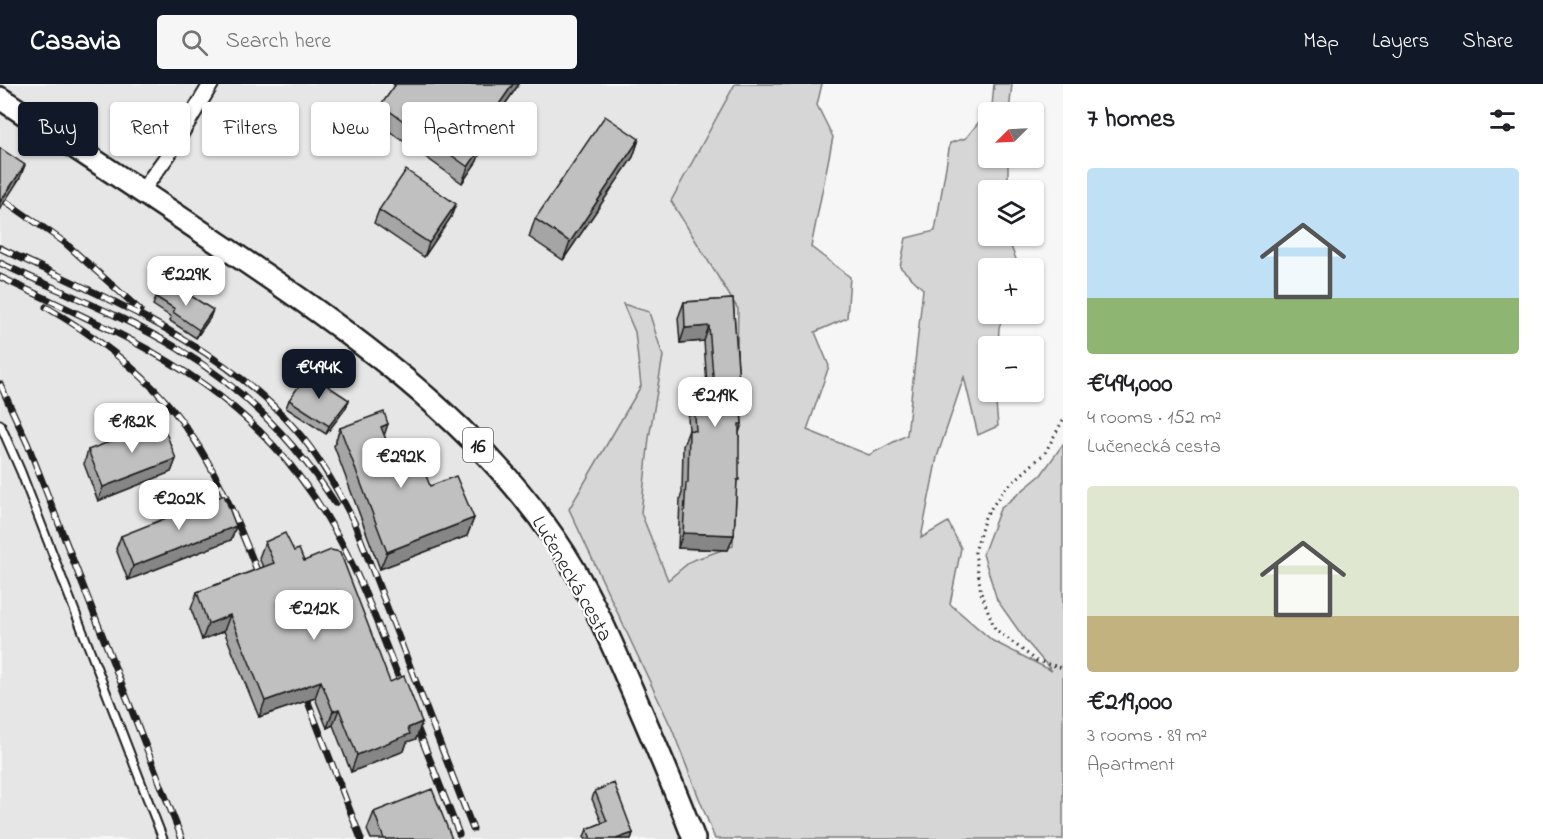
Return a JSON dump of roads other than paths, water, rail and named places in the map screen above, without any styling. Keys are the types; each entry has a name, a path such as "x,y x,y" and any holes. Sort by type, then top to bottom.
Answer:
{"main road":[{"name":"Lučenecká cesta","path":"0,98 283,286 375,354 456,422 510,479 558,542 585,589 651,733 694,839"}],"street":[{"path":"142,191 168,155 211,84"}],"lane":[{"path":"0,424 21,472 163,839"}],"railway":[{"path":"5,201 64,242 140,310"},
{"path":"0,248 158,324 196,347 232,371 266,399 305,440 328,474 354,522 473,829"},
{"path":"0,263 134,325 201,363 265,416 302,458 335,503"},
{"path":"0,277 147,349 190,375 231,405 268,440 303,481 335,531 364,591 405,694"},
{"path":"46,307 94,338 126,363 154,389 183,423 222,489 262,583"},
{"path":"0,384 28,445 182,839"},
{"path":"301,684 361,839"},
{"path":"412,714 459,834"}]}
